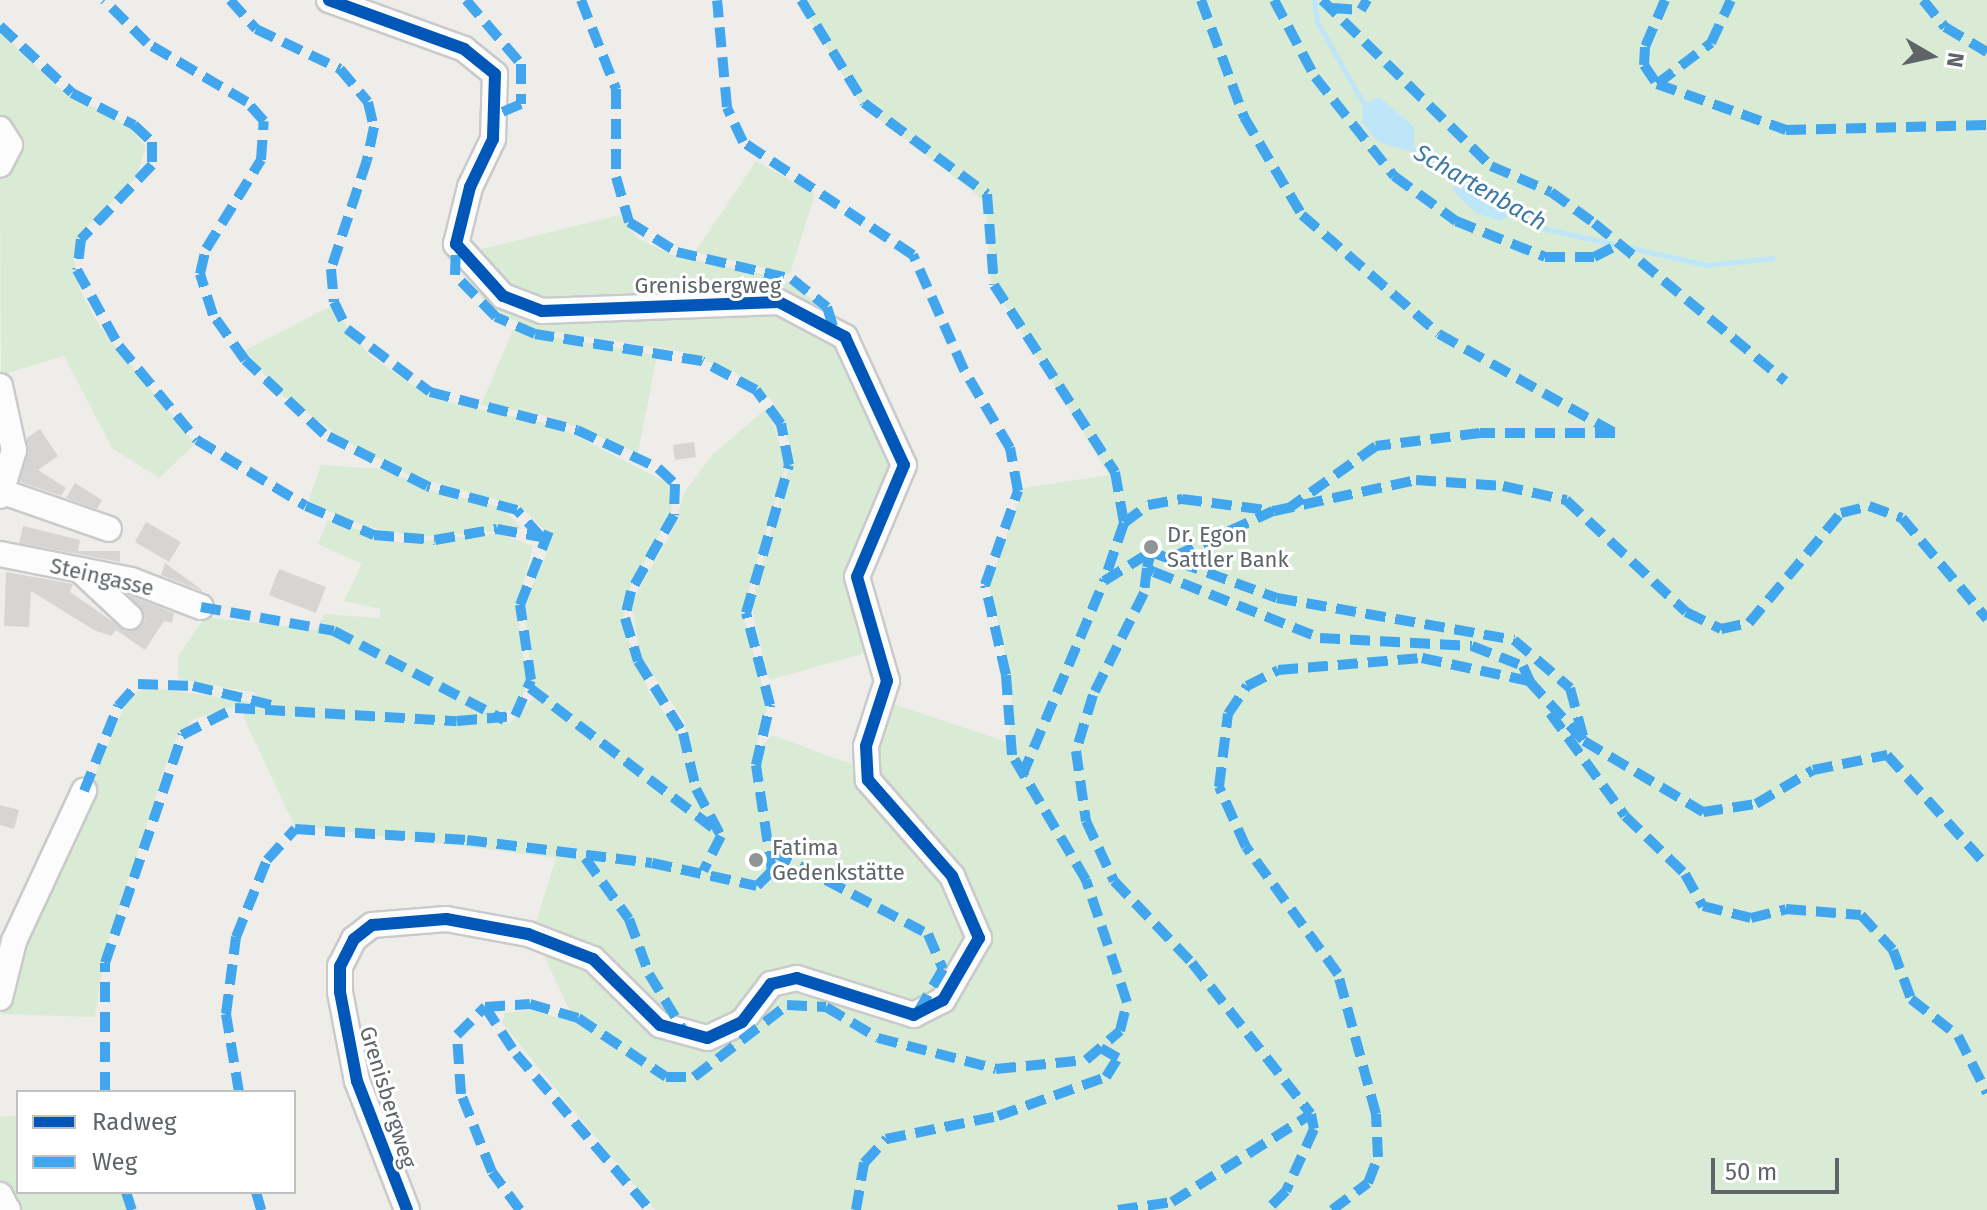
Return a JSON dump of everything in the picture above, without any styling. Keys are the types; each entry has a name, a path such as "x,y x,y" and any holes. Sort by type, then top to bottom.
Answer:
{"street":[{"name":"Grenisbergweg","path":"329,0 464,49 495,74 493,139 470,187 456,244 503,296 542,311 779,302 845,337 904,465 857,577 887,681 866,746 868,780 952,876 979,938 943,1000 914,1015 797,978 771,984 742,1022 707,1038 669,1030 593,959 528,934 436,918 372,925 354,939 340,966 340,992 357,1081 407,1210"},
{"path":"0,129 10,145 0,165"},
{"path":"0,386 14,450 1,494 109,529"},
{"name":"Steingasse","path":"0,554 83,573 131,580 201,607"},
{"path":"83,573 130,617"},
{"path":"0,998 14,941 84,791"},
{"path":"0,1195 8,1210"}],"green space":[{"path":"798,0 1987,0 1987,1210 655,1210 502,1023 505,1013 529,1010 575,1022 533,932 556,858 294,825 243,716 250,702 193,719 173,743 105,952 95,1017 1,1014 13,962 129,696 147,687 251,702 256,693 178,679 178,656 205,617 316,630 324,614 379,618 381,609 344,601 362,564 318,544 328,520 401,543 498,533 533,546 517,608 527,685 518,708 486,718 510,723 533,699 524,602 546,556 544,530 520,506 411,476 348,442 282,395 244,351 331,306 369,355 431,398 557,426 668,483 672,513 631,586 622,622 649,692 691,750 684,721 641,657 631,603 673,530 684,493 713,454 768,407 786,466 742,612 768,705 754,753 772,735 856,766 890,703 1007,742 1013,716 1008,666 989,585 1023,488 1109,475 991,282 985,201 860,104"},
{"path":"0,31 57,87 126,125 146,146 136,178 79,234 73,256 80,290 100,327 195,444 159,478 112,448 64,356 1,375 0,172 16,165 22,150 0,124"},
{"path":"756,161 815,194 790,274 695,252"},
{"path":"620,215 637,238 672,255 780,278 816,301 823,316 793,301 548,305 517,298 470,252"},
{"path":"461,264 511,307 763,305 834,335 899,456 860,550 876,650 769,680 751,605 793,452 771,399 734,372 685,352 525,327 485,303"},
{"path":"513,330 657,355 638,453 549,416 481,405"},
{"path":"321,465 384,469 433,491 502,507 522,529 419,537 368,527 308,503"},
{"path":"16,1115 16,1194 123,1194 128,1210 13,1210 0,1185 0,1117"}],"water":[{"path":"1379,97 1414,127 1414,152 1378,142 1362,122 1363,105"},
{"path":"1455,175 1513,211 1501,221 1476,213 1453,191"}],"building":[{"path":"40,429 58,456 38,470 66,488 61,496 20,482 27,438"},
{"path":"694,442 696,457 675,460 673,445"},
{"path":"75,483 102,500 97,509 66,498"},
{"path":"146,522 181,542 169,562 135,542"},
{"path":"23,526 80,540 78,551 120,551 120,562 19,543"},
{"path":"165,563 202,590 202,591 161,575"},
{"path":"279,569 326,587 316,613 269,595"},
{"path":"6,572 73,584 70,592 126,631 145,620 129,595 174,613 172,623 164,621 145,650 116,630 111,636 94,630 31,591 29,627 4,626"},
{"path":"0,805 19,810 14,829 0,825"}],"waterway":[{"name":"Schartenbach","path":"1314,0 1317,22 1366,108"},
{"name":"Schartenbach","path":"1409,147 1546,229 1707,265 1773,258"}],"marked path":[{"path":"0,26 72,93 134,125 152,142 152,165 81,239 77,270 119,346 197,440 306,506 374,535 435,540 497,529 541,537 517,510 427,486 324,434 245,360 213,315 200,274 206,249 261,160 264,121 247,102 147,43 104,0"},
{"path":"230,0 256,29 340,69 368,102 374,127 367,160 331,269 334,302 347,329 430,392 577,430 658,468 675,484 674,515 631,591 625,618 638,661 683,733 696,789 721,836 703,871"},
{"path":"466,0 521,64 521,104 498,114"},
{"path":"581,0 616,89 616,177 629,222 677,252 792,279 827,307 833,327"},
{"path":"520,1210 492,1172 461,1094 457,1035 485,1007 530,1004 578,1018 666,1077 694,1077 787,1005 826,1007 878,1038 996,1069 1086,1060 1120,1031 1127,1002 1086,880 1012,755 1006,675 985,585 1018,491 1010,448 964,370 913,255 743,142 727,107 717,0"},
{"path":"801,0 864,103 987,194 994,285 1115,472 1124,523 1104,581"},
{"path":"1201,0 1244,117 1302,215 1439,334 1615,433 1480,433 1376,446 1289,508"},
{"path":"1274,0 1315,77 1394,176 1456,221 1545,257 1594,257 1620,244"},
{"path":"1322,0 1491,166 1551,192 1594,223 1785,381"},
{"path":"1332,8 1361,10 1367,0"},
{"path":"1665,0 1645,47 1644,65 1657,84 1786,130 1987,125"},
{"path":"1657,84 1711,43 1731,0"},
{"path":"1923,0 1945,27 1987,52"},
{"path":"239,1090 226,1014 236,937 267,860 295,829 467,840 652,863 757,886 772,871 756,765 770,705 746,613 789,465 781,424 756,390 702,361 535,334 496,317 455,275 456,244"},
{"path":"1124,523 1148,505 1182,499 1274,511 1416,480 1503,486 1566,500 1686,612 1721,629 1749,623 1841,513 1869,506 1902,518 1987,619"},
{"path":"1175,556 1273,511"},
{"path":"105,1090 105,963 182,735 235,708 457,721 515,716 531,680 520,605 549,531"},
{"path":"1151,552 1147,568 1154,572 1320,638 1472,646 1523,666 1532,686"},
{"path":"1022,776 1104,581 1151,552 1277,598 1514,640 1570,688 1583,736"},
{"path":"1147,568 1144,593 1093,695 1076,751 1086,821 1114,881 1192,963 1311,1114 1314,1129 1286,1191 1267,1210"},
{"path":"201,607 334,631 504,720"},
{"path":"1332,1210 1368,1183 1378,1157 1376,1114 1338,974 1246,847 1219,787 1228,714 1247,686 1278,670 1422,658 1529,681 1584,741 1703,812 1756,804 1813,770 1887,755 1987,866"},
{"path":"84,791 118,706 138,684 193,686 271,705"},
{"path":"530,688 713,828"},
{"path":"1550,713 1625,816 1685,874 1703,906 1751,918 1786,909 1861,915 1893,950 1911,999 1958,1036 1987,1093"},
{"path":"773,852 928,934 943,969 919,1010"},
{"path":"585,858 629,919 649,974 685,1033"},
{"path":"485,1007 516,1054 650,1210"},
{"path":"856,1210 864,1163 886,1139 998,1116 1106,1077 1118,1058 1101,1048"},
{"path":"1118,1210 1172,1202 1311,1114"},
{"path":"127,1194 132,1210"},
{"path":"257,1194 261,1210"}],"cycle path":[{"path":"329,0 464,49 495,74 493,139 470,187 456,244 503,296 542,311 779,302 845,337 904,465 857,577 887,681 866,746 868,780 952,876 979,938 943,1000 914,1015 797,978 771,984 742,1022 707,1038 660,1025 593,959 528,934 446,919 372,925 354,939 340,966 340,992 357,1081 407,1210"}],"place":[{"name":"Dr. Egon Sattler Bank","path":"1151,547"},
{"name":"Fatima Gedenkstätte","path":"756,860"}]}
